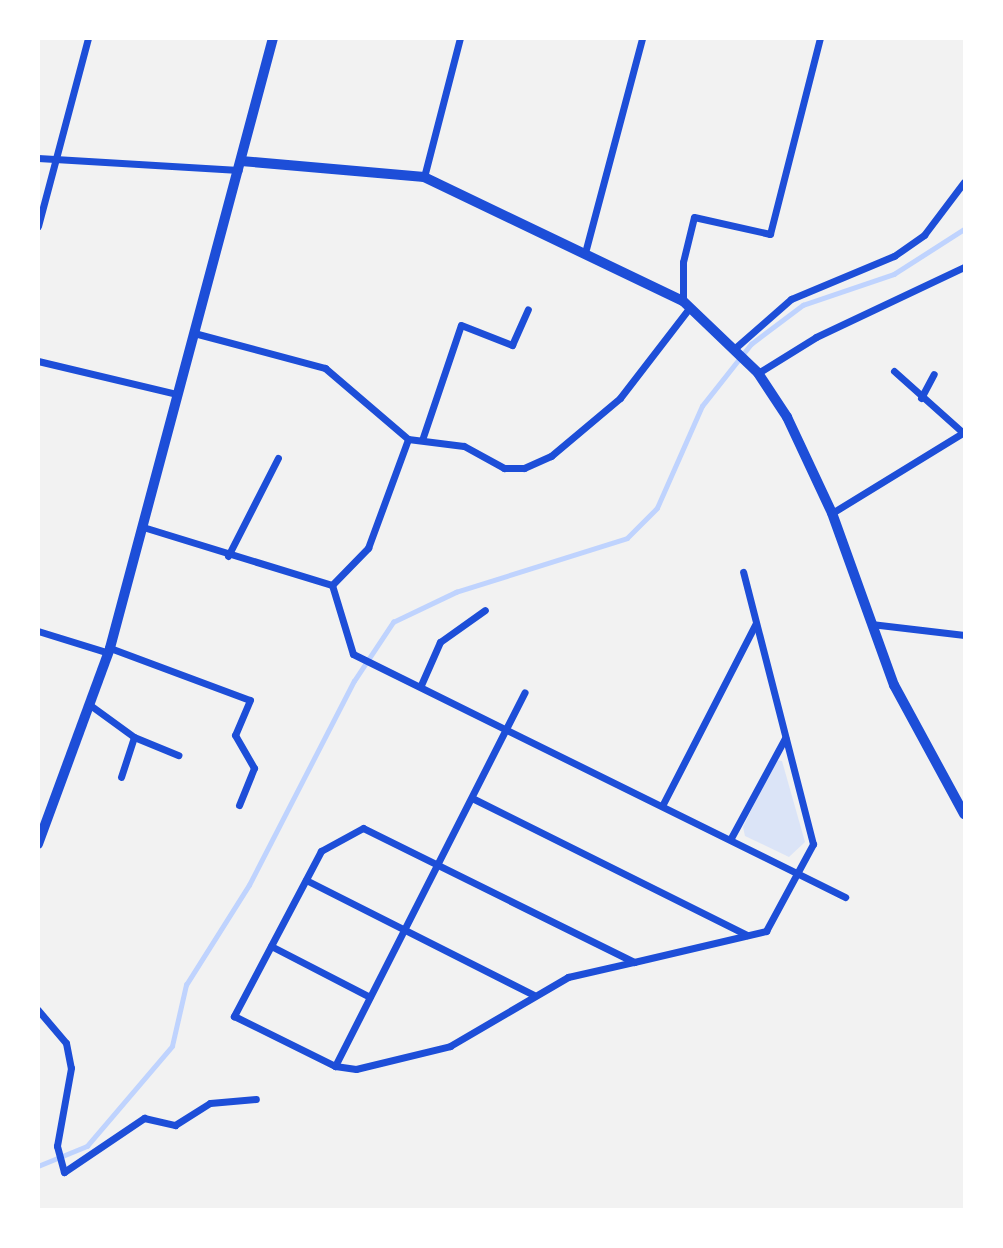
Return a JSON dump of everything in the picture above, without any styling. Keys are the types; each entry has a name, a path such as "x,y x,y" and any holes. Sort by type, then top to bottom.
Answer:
{"street":[{"path":"38,226 88,38"},
{"path":"38,844 109,650 273,38"},
{"path":"424,177 460,38"},
{"path":"586,249 642,38"},
{"path":"194,333 326,368 408,439 464,446 504,468 524,468 551,456 620,398 687,304 683,262 694,217 770,234 820,38"},
{"path":"38,158 240,165 424,177 586,249 687,304 758,373 787,417 832,513 894,685 964,814"},
{"path":"734,349 791,299 894,256 924,235 964,182"},
{"path":"758,373 816,337 964,267"},
{"path":"422,440 461,325 512,345 528,309"},
{"path":"39,362 177,394"},
{"path":"832,513 963,431 921,398 894,371"},
{"path":"921,398 934,374"},
{"path":"332,586 368,548 408,439"},
{"path":"228,556 278,458"},
{"path":"142,527 228,556 332,586"},
{"path":"634,962 363,828 321,851 234,1016 335,1066 356,1069 450,1046 568,976 634,962 766,931 813,844 744,572"},
{"path":"332,586 353,654 663,804 845,897"},
{"path":"421,685 440,642 485,610"},
{"path":"663,804 756,623"},
{"path":"871,624 964,635"},
{"path":"38,631 109,650 250,700 235,735 254,768 239,805"},
{"path":"335,1066 525,692"},
{"path":"90,705 134,737 178,755"},
{"path":"121,777 134,737"},
{"path":"731,838 785,738"},
{"path":"472,798 748,935"},
{"path":"306,880 534,995"},
{"path":"271,946 370,997"},
{"path":"38,1010 66,1043 71,1068 57,1146 64,1172 144,1118 175,1125 210,1103 256,1099"}],"shaded area":[{"path":"776,760 782,761 805,842 789,857 745,836 743,827"}],"waterway":[{"path":"38,1166 87,1146 172,1046 186,985 249,885 354,681 393,622 456,592 627,538 657,508 702,406 751,344 803,305 894,274 964,229"}]}
